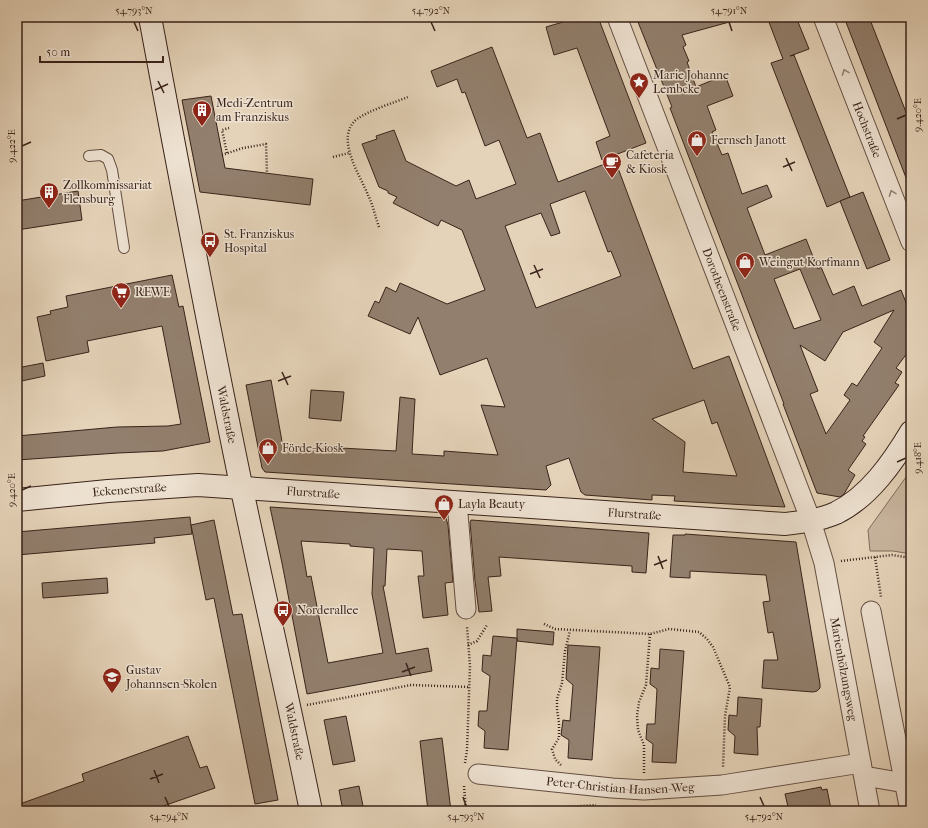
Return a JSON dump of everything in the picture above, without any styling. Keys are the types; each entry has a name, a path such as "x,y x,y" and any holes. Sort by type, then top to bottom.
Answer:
{"street":[{"name":"Waldstraße","path":"150,17 186,211 242,487 311,811"},
{"name":"Dorotheenstraße","path":"617,17 811,521 824,563"},
{"name":"Hochstraße","path":"823,17 911,242"},
{"path":"811,521 836,513 856,499 905,455 911,432"},
{"name":"Eckenerstraße","path":"17,500 198,484 242,487"},
{"name":"Flurstraße","path":"242,487 281,491 777,523 811,521"},
{"path":"457,502 466,609"},
{"name":"Marienhölzungsweg","path":"824,563 870,811"},
{"path":"871,611 910,811"},
{"path":"862,769 905,783"},
{"name":"Peter-Christian-Hansen-Weg","path":"471,773 644,790 722,785 862,769"}],"lane":[{"path":"89,156 101,155 108,158 112,170 124,248"}],"path":[{"path":"379,227 369,196 349,152 348,140 350,129 357,120 375,110 408,97"},
{"path":"226,153 222,130 229,128"},
{"path":"222,155 243,148 266,144 267,173"},
{"path":"333,157 349,152"},
{"path":"824,563 892,555 911,558"},
{"path":"871,611 882,600 875,557"},
{"path":"544,624 555,629 650,634 669,629 699,632 707,639 713,647 730,687 725,716 722,785"},
{"path":"468,645 477,641 487,625"},
{"path":"562,783 562,766 555,759 552,749 559,738 557,699 562,683 565,652 570,630"},
{"path":"466,811 471,773 467,750 470,666 467,634"},
{"path":"644,790 644,746 638,730 637,716 639,702 646,684 650,634"},
{"path":"289,709 411,685 469,687"},
{"path":"524,811 532,809 603,805"}],"shaded area":[{"path":"906,477 911,480 911,554 893,551 870,551 868,530"}],"building":[{"path":"580,17 598,17 646,143 602,160 596,142 610,136 577,48 554,55 546,27"},
{"path":"636,17 733,17 733,21 682,35 686,45 683,47 689,61 687,62 696,87 725,75 733,96 707,106 716,130 712,132 722,155 728,153 742,194 767,185 772,197 747,208 765,255 806,239 818,269 821,267 833,295 854,286 862,306 901,290 911,315 911,348 896,368 902,372 895,383 899,385 863,436 865,437 862,441 866,444 848,470 855,475 844,494 840,497 817,493 670,108 672,107","holes":["800,269 821,320 794,329 774,279","894,310 874,342 882,348 857,386 852,383 844,395 850,400 826,434 810,394 818,391 800,345 825,361 843,332"]},
{"path":"767,17 796,17 809,49 790,56 794,55 850,197 827,207 771,63 783,59"},
{"path":"844,17 869,17 911,125 911,188 910,188"},
{"path":"492,47 527,138 540,133 558,182 615,160 693,369 729,356 785,507 674,501 675,496 652,495 652,500 585,495 581,492 569,458 546,466 551,485 546,490 265,472 262,468 246,385 271,380 283,447 396,451 400,397 415,399 412,454 444,456 444,451 498,455 481,405 505,407 487,358 440,375 418,317 410,334 368,316 375,301 379,303 386,287 396,292 400,283 447,304 485,290 462,230 441,220 438,226 393,203 397,197 379,187 362,144 377,139 376,136 394,130 406,161 456,186 469,180 476,199 516,184 499,140 485,146 465,92 462,93 457,79 437,87 431,71","holes":["585,191 608,252 611,251 621,276 536,308 505,226 541,213 551,236 560,233 550,204","704,400 712,424 717,422 737,476 683,472 685,442 652,419"]},
{"name":"Medi-Zentrum am Franziskus","path":"211,96 225,168 313,179 310,205 200,192 182,100"},
{"name":"Zollkommissariat Flensburg","path":"78,191 82,220 17,230 17,201"},
{"path":"863,192 890,260 867,269 840,201"},
{"path":"172,275 179,307 183,306 210,442 163,451 17,460 17,436 117,427 168,426 181,424 162,326 87,341 89,352 46,361 37,317 51,314 50,311 68,307 66,296"},
{"path":"43,363 45,376 17,382 17,368"},
{"path":"311,390 344,392 341,421 309,418"},
{"path":"270,507 446,518 448,525 453,582 445,583 448,615 423,618 418,576 424,576 422,551 387,549 385,586 383,586 396,654 428,648 432,671 307,694","holes":["301,541 350,544 350,546 374,548 372,594 383,653 328,663 311,576 307,577"]},
{"path":"190,517 192,534 154,538 155,543 17,555 17,532"},
{"path":"214,520 233,615 242,614 278,800 255,804 214,598 206,600 191,525"},
{"path":"471,520 649,533 646,573 632,572 632,566 499,557 501,576 488,577 492,611 479,612 475,581"},
{"path":"685,534 796,542 820,684 820,688 817,691 813,692 762,688 764,660 778,660 773,632 768,633 763,602 770,601 766,575 690,571 690,578 670,577 673,535"},
{"path":"107,578 108,593 43,598 42,583"},
{"path":"517,629 554,632 553,645 517,641"},
{"path":"493,636 517,638 508,750 484,748 485,731 478,726 479,711 487,711 490,676 482,671 483,655 491,656"},
{"path":"568,645 600,647 592,760 568,758 569,740 561,735 563,720 570,721 573,685 566,679"},
{"path":"660,649 684,651 676,763 652,762 653,744 646,739 647,724 655,724 657,689 650,684 651,668 659,669"},
{"path":"738,697 762,699 760,727 757,727 758,755 734,753 735,736 728,730 729,715 737,716"},
{"path":"346,716 355,761 333,765 324,720"},
{"path":"188,736 200,768 207,766 215,788 149,811 17,811 17,805 84,781 82,774"},
{"path":"442,738 451,811 428,811 420,741"},
{"path":"359,786 364,811 343,811 339,790"},
{"path":"821,787 822,790 827,789 831,809 818,811 789,811 785,794"}],"place":[{"name":"Marie Johanne Lembcke","path":"639,99"},
{"name":"Medi-Zentrum am Franziskus","path":"202,127"},
{"name":"Fernseh Janott","path":"697,157"},
{"name":"Cafeteria & Kiosk","path":"612,179"},
{"name":"Zollkommissariat Flensburg","path":"49,209"},
{"name":"St. Franziskus Hospital","path":"210,258"},
{"name":"Weingut Korfmann","path":"745,279"},
{"name":"REWE","path":"121,309"},
{"name":"Förde-Kiosk","path":"268,465"},
{"name":"Layla Beauty","path":"444,521"},
{"name":"Norderallee","path":"283,627"},
{"name":"Gustav Johannsen-Skolen","path":"112,694"}]}
